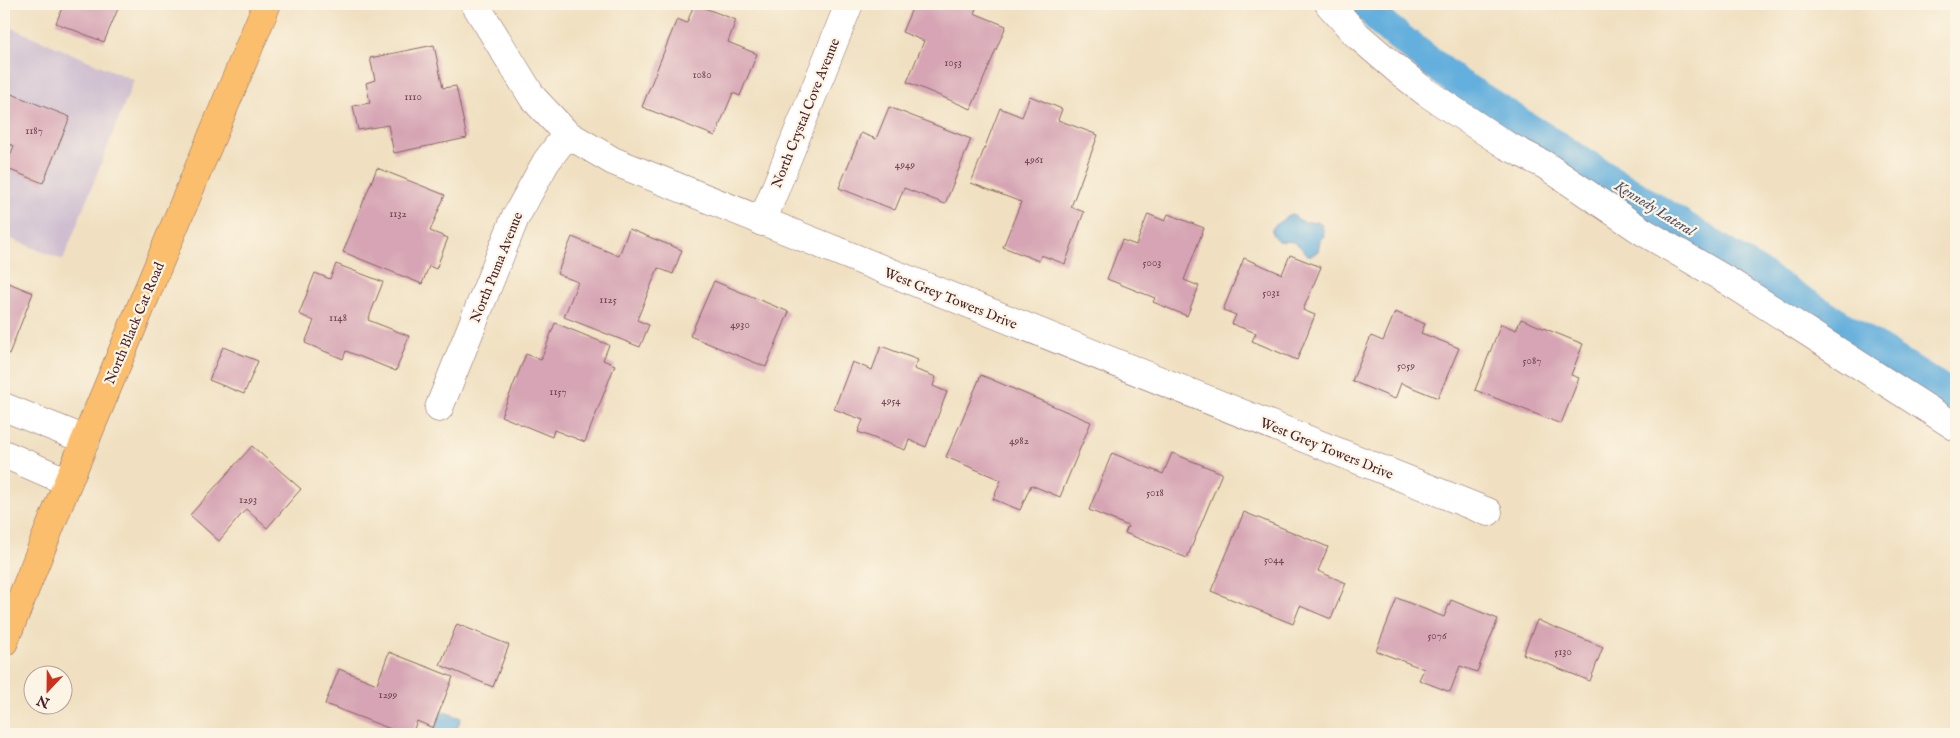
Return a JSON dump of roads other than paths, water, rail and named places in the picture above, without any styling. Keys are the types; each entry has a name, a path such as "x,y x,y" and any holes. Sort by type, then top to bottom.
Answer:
{"main road":[{"name":"North Black Cat Road","path":"4,642 68,482 266,4"}],"street":[{"name":"West Grey Towers Drive","path":"475,4 533,98 567,134 613,161 1488,512"},
{"name":"North Crystal Cove Avenue","path":"762,222 849,4"},
{"path":"1329,4 1357,35 1427,93 1506,144 1545,165 1642,231 1728,281 1956,427"},
{"name":"North Puma Avenue","path":"439,408 515,218 546,162 567,134"},
{"path":"4,406 86,440"},
{"path":"4,454 68,482"}],"water":[{"path":"1292,214 1306,222 1317,222 1321,225 1324,236 1320,240 1318,251 1314,254 1306,254 1296,243 1278,241 1273,235 1272,230 1275,225"},
{"path":"442,711 461,718 455,734 433,734"}],"waterway":[{"name":"Kennedy Lateral","path":"1365,4 1385,26 1458,83 1956,398"}]}
